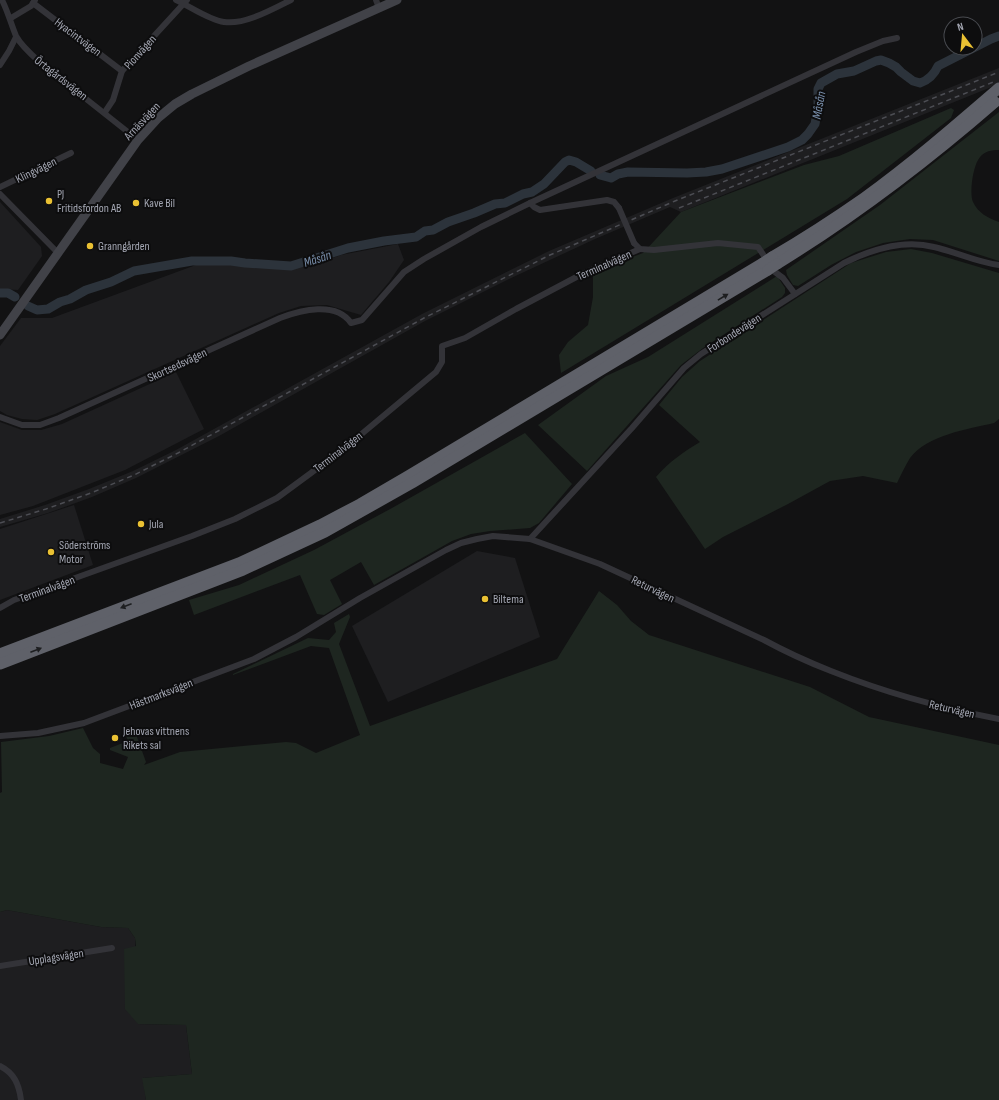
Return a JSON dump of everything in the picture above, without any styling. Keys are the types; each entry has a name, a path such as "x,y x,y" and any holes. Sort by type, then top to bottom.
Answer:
{"highway":[{"path":"0,664 243,570 325,532 419,479 770,264 806,237 864,198 945,135 999,88"},
{"path":"0,654 239,563 320,525 360,504 770,264 835,228 905,177 950,141 999,98"}],"street":[{"name":"Örtagårdsvägen","path":"2,0 11,18 16,36 29,52 138,140"},
{"path":"176,0 186,2 212,18 224,22 236,22 249,19 291,0"},
{"name":"Arnäsvägen","path":"0,335 138,140 158,118 175,104 192,94 377,4 397,0"},
{"path":"11,18 25,11 34,2"},
{"name":"Hyacintvägen","path":"34,2 122,71"},
{"name":"Pionvägen","path":"105,112 113,100 122,71 186,2"},
{"path":"0,65 16,36"},
{"path":"795,294 783,278 775,272 758,247 718,243 654,250 640,249 634,243 619,208 614,202 606,200 540,210 534,208 530,203 856,52 883,41 897,38"},
{"name":"Klingvägen","path":"0,187 71,153"},
{"path":"0,194 58,253"},
{"name":"Skortsedsvägen","path":"0,417 22,425 40,425 53,421 280,318 297,312 310,309 321,309 342,314 352,323 362,320 404,272 424,258 481,227 530,203"},
{"name":"Forbondevägen","path":"530,539 632,428 684,368 701,354 844,263 867,253 893,246 921,245 932,246 980,262 999,265"},
{"name":"Terminalvägen","path":"0,608 14,600 228,522 277,498 358,437 436,372 442,362 442,346 465,338 584,273 640,249"},
{"name":"Returvägen","path":"314,627 360,598 461,543 477,538 493,536 530,539 600,564 764,640 779,649 868,686 950,710 999,720"},
{"name":"Hästmarksvägen","path":"0,736 38,733 84,723 254,659 314,627"},
{"name":"Upplagsvägen","path":"0,966 112,948"},
{"path":"0,1066 9,1071 15,1078 20,1089 21,1100"}],"shaded area":[{"path":"999,68 999,84 681,212 670,207 595,239 509,279 425,321 219,436 136,478 92,497 48,513 0,527 0,519 89,489 133,471 176,450 422,314 549,251 673,198"},
{"path":"951,108 954,110 951,118 847,199 561,373 559,355 568,342 588,325 593,297 593,276 614,264 643,253 681,212 804,165 839,156"},
{"path":"999,112 999,150 988,151 980,157 975,166 971,192 975,206 987,217 999,222 999,261 933,240 910,239 883,243 856,252 831,265 798,286 793,285 787,275 786,270 880,205"},
{"path":"0,202 41,247 42,256 18,290 0,289"},
{"path":"398,244 404,260 389,282 361,315 327,305 301,306 279,313 55,414 37,420 22,419 7,415 0,411 0,346 21,318 52,318 204,262 255,267 307,267 341,255"},
{"path":"911,249 932,253 999,273 999,419 994,423 937,438 917,450 910,458 897,483 863,476 830,481 723,537 705,549 656,477 676,458 700,442 659,405 682,377 700,361 851,263 886,252"},
{"path":"777,276 785,288 785,293 782,297 703,348 681,365 587,471 538,425 606,376 648,357"},
{"path":"176,372 204,429 125,470 33,506 0,515 0,422 22,430 41,430 62,424"},
{"path":"525,433 572,484 539,523 530,528 471,534 452,541 374,585 361,562 330,580 342,604 324,615 317,614 300,575 194,615 189,600 239,585 314,550"},
{"path":"74,505 93,565 0,600 0,529"},
{"path":"477,551 515,558 540,637 388,702 352,626"},
{"path":"599,591 617,605 631,621 649,635 810,687 869,717 999,745 999,1100 146,1100 142,1078 192,1074 186,1025 138,1024 125,1009 124,949 136,946 135,938 128,928 101,927 7,910 0,912 0,793 2,792 1,742 49,736 83,728 93,748 100,754 100,763 123,769 128,757 110,750 110,748 128,741 124,730 133,726 146,762 144,765 180,752 286,742 296,743 316,753 360,735 329,648 311,646 233,674 308,638 329,640 336,632 334,623 349,614 350,617 339,644 370,726 557,659"},
{"path":"7,910 101,927 128,928 135,938 138,1024 186,1025 192,1074 143,1078 146,1100 0,1100 0,912"}],"waterway":[{"name":"Måsån","path":"600,175 611,178 618,174 628,172 706,172 722,169 788,147 802,140 815,124 818,108 818,89 821,83 837,74 854,71 881,60 896,67 913,81 920,83 931,77 938,66 999,36"},
{"name":"Måsån","path":"28,306 37,310 48,309 86,290 111,282 134,271 192,261 231,261 291,266 348,248 416,237 425,231 433,230 448,222 495,204 505,203 523,194 532,192 544,184 565,162 569,160 576,162 591,171"},
{"name":"Måsån","path":"0,293 8,293 15,297"}],"railway":[{"path":"0,523 91,493 134,475 178,453 424,318 550,255 675,201 999,72"},
{"path":"679,208 996,81"}],"place":[{"name":"PJ Fritidsfordon AB","path":"49,201"},
{"name":"Kave Bil","path":"136,203"},
{"name":"Granngården","path":"90,246"},
{"name":"Jula","path":"141,524"},
{"name":"Söderströms Motor","path":"51,552"},
{"name":"Biltema","path":"485,599"},
{"name":"Jehovas vittnens Rikets sal","path":"115,738"}]}
